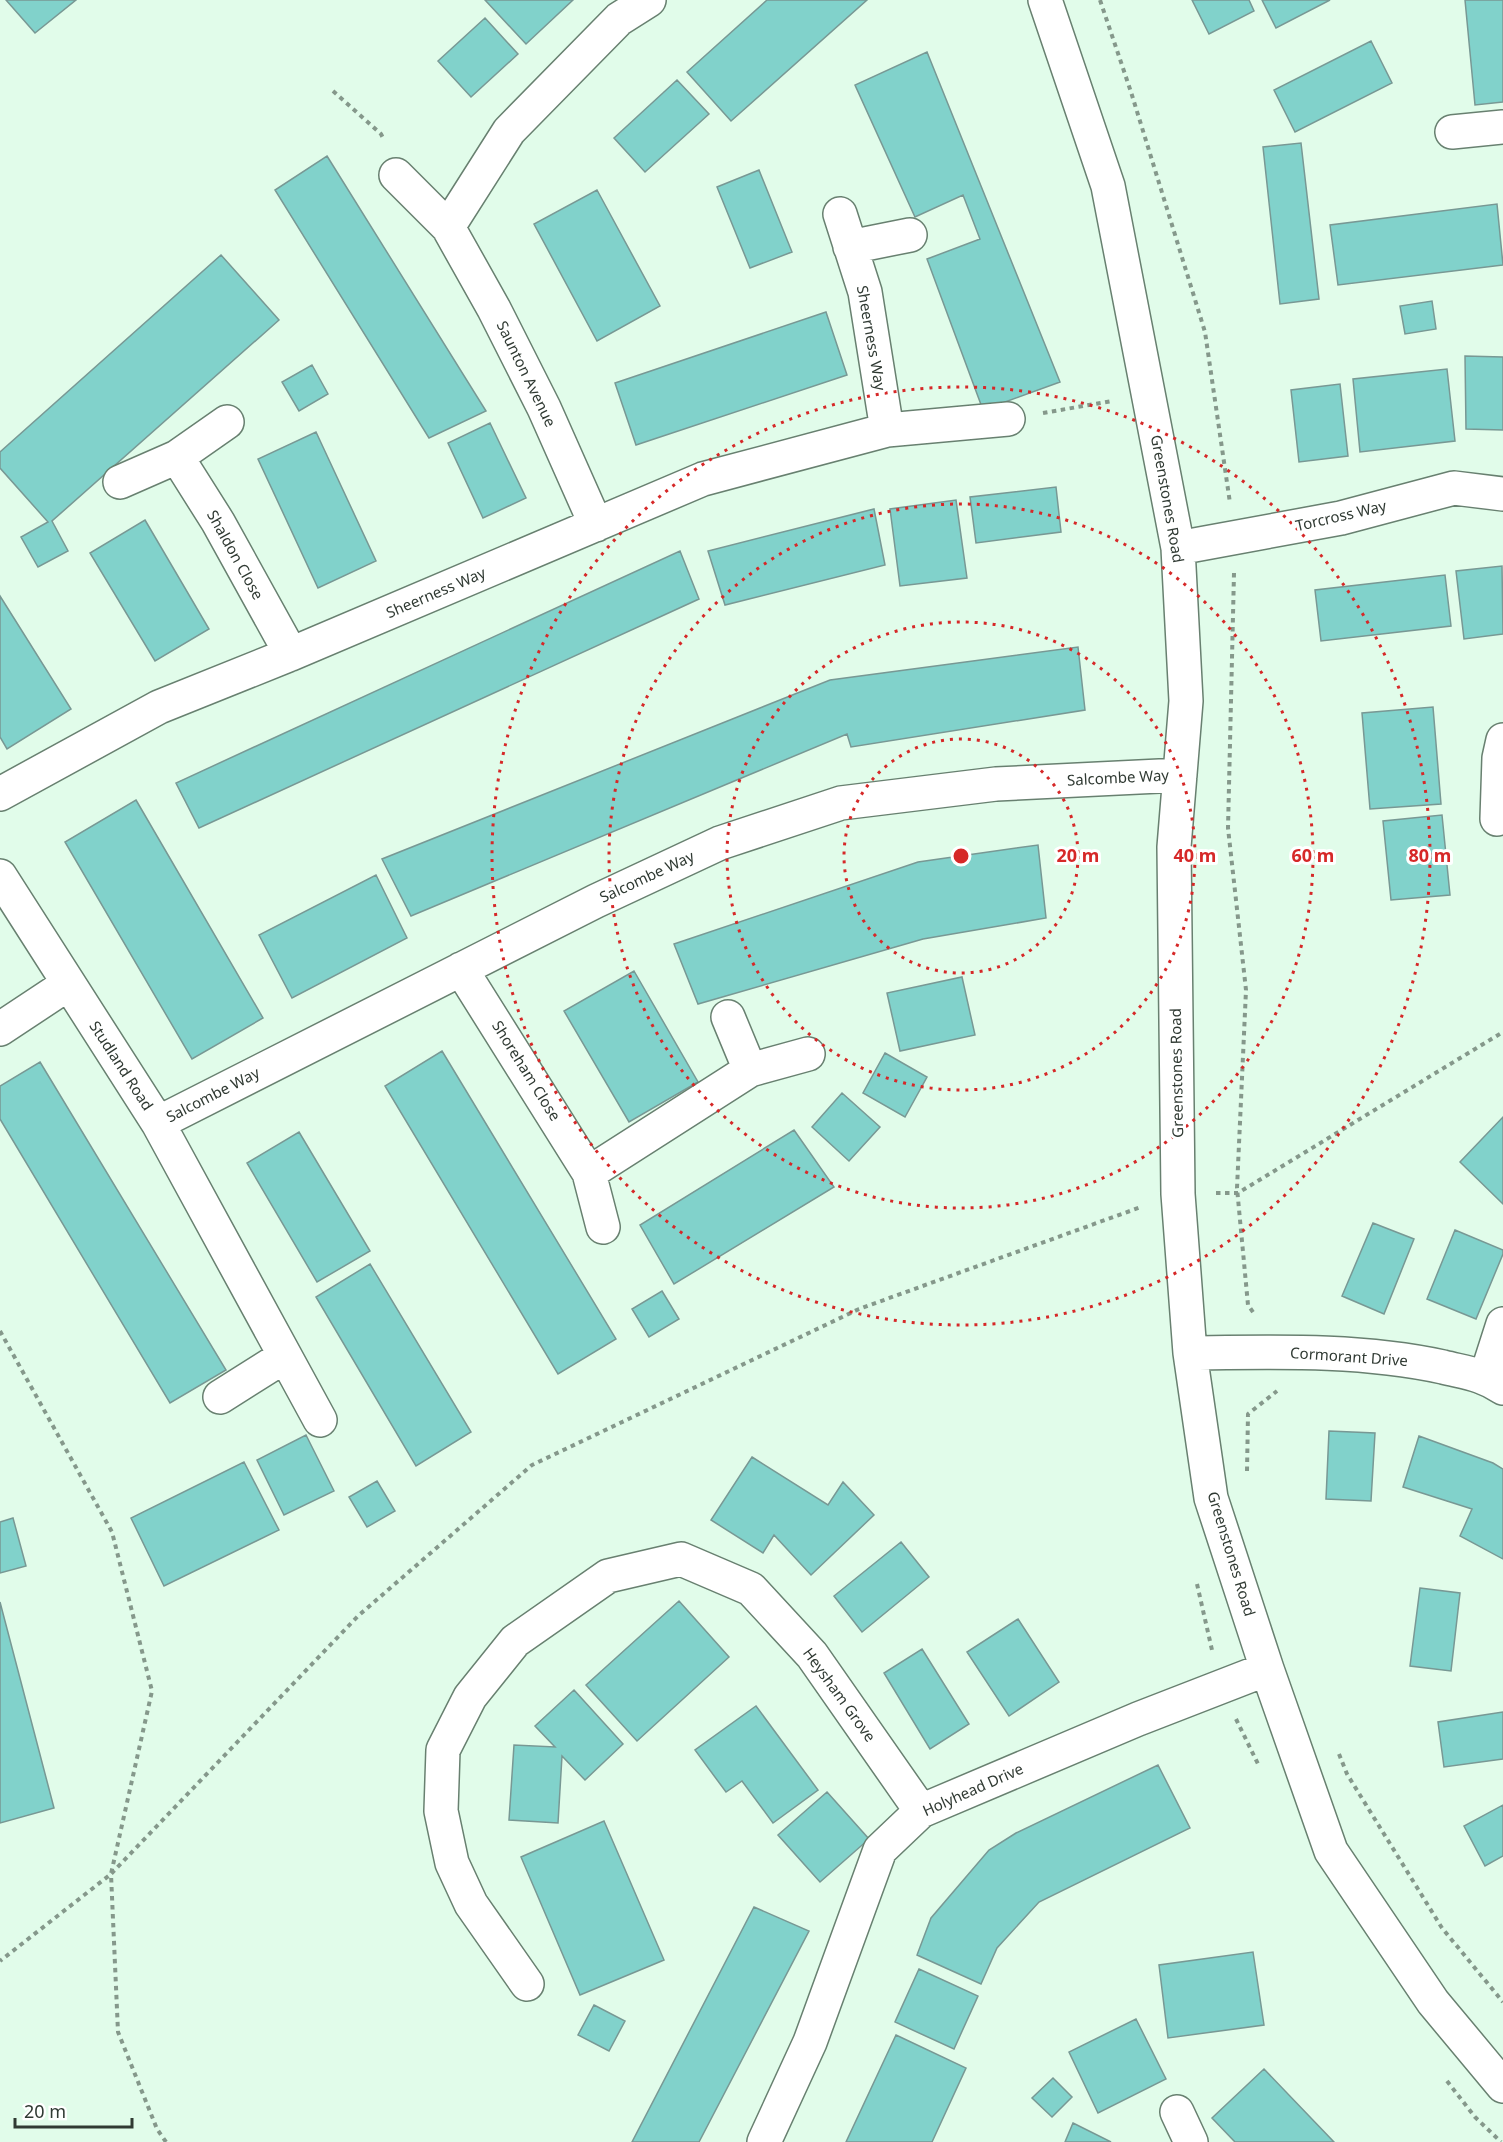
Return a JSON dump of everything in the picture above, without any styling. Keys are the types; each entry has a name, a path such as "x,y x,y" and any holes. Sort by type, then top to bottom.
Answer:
{"street":[{"path":"448,227 509,130 619,19 649,0"},
{"name":"Greenstones Road","path":"1045,0 1108,186 1178,548 1185,701 1174,847 1178,1194 1190,1353 1211,1498 1331,1851 1432,2002 1503,2086"},
{"path":"1452,132 1503,127"},
{"name":"Saunton Avenue","path":"396,175 448,227 509,338 544,408 596,525"},
{"name":"Sheerness Way","path":"840,214 865,292 887,430"},
{"path":"850,246 910,235"},
{"name":"Sheerness Way","path":"0,794 159,707 291,654 703,479 887,430 1008,419"},
{"path":"120,482 177,457 227,422"},
{"name":"Shaldon Close","path":"177,457 218,522 291,654"},
{"name":"Torcross Way","path":"1178,548 1341,518 1454,488 1503,494"},
{"path":"1497,819 1502,752"},
{"name":"Salcombe Way","path":"158,1124 596,900 720,843 841,803 996,784 1180,775"},
{"name":"Studland Road","path":"0,876 158,1124 320,1420"},
{"name":"Shoreham Close","path":"461,969 589,1173 603,1227"},
{"path":"0,1029 68,984"},
{"path":"728,1017 750,1070"},
{"path":"589,1173 750,1070 808,1054"},
{"path":"1494,1382 1503,1324"},
{"name":"Cormorant Drive","path":"1190,1353 1315,1352 1415,1361 1494,1382"},
{"path":"220,1397 285,1356"},
{"name":"Heysham Grove","path":"527,1984 471,1904 452,1863 441,1811 442,1750 470,1697 515,1641 608,1576 681,1559 751,1589 812,1655 921,1811"},
{"name":"Holyhead Drive","path":"764,2142 810,2042 880,1850 921,1811 1138,1719 1268,1669"},
{"path":"1177,2112 1191,2142"}],"path":[{"path":"333,92 381,134 396,175"},
{"path":"1008,419 1148,394"},
{"path":"0,1961 111,1874 358,1616 532,1465 859,1309 1178,1194 1238,1193 1503,1032"},
{"path":"0,1331 112,1532 153,1691 111,1874 118,2032 157,2129 166,2142"},
{"path":"1247,1478 1248,1414 1279,1389 1282,1352"},
{"path":"1339,1753 1347,1774 1442,1928 1503,2002"}],"building":[{"path":"6,0 76,0 35,33"},
{"path":"485,0 573,0 526,44"},
{"path":"767,0 867,0 731,121 687,72"},
{"path":"1192,0 1249,0 1254,11 1209,34"},
{"path":"1262,0 1330,0 1276,28"},
{"path":"1465,0 1503,0 1503,102 1475,105"},
{"path":"485,18 518,54 471,97 438,61"},
{"path":"1371,41 1392,83 1295,132 1274,90"},
{"path":"927,52 1060,382 983,410 927,259 980,239 963,195 915,217 855,85"},
{"path":"677,80 709,114 645,172 614,138"},
{"path":"1301,143 1319,299 1280,304 1263,147"},
{"path":"327,156 486,411 429,438 275,190"},
{"path":"759,170 792,252 750,268 717,187"},
{"path":"597,190 660,306 597,341 534,224"},
{"path":"1497,204 1503,265 1338,285 1330,225"},
{"path":"221,255 279,320 52,521 68,551 38,567 21,537 48,522 0,468 0,452"},
{"path":"1432,301 1436,329 1405,334 1400,306"},
{"path":"826,312 847,375 636,445 615,383"},
{"path":"1465,356 1503,357 1503,430 1466,429"},
{"path":"312,365 328,394 299,411 282,382"},
{"path":"1447,369 1455,441 1360,452 1353,379"},
{"path":"1340,384 1348,456 1299,462 1291,390"},
{"path":"490,423 526,498 483,518 448,443"},
{"path":"316,432 376,561 318,588 258,459"},
{"path":"1056,487 1061,532 976,543 970,497"},
{"path":"956,500 967,578 900,586 890,509"},
{"path":"874,509 885,565 725,605 708,551"},
{"path":"145,520 209,629 155,661 90,553"},
{"path":"680,551 699,599 199,828 176,783"},
{"path":"1502,566 1503,634 1464,639 1456,571"},
{"path":"1445,575 1451,626 1321,641 1315,590"},
{"path":"0,596 71,709 7,749 0,737"},
{"path":"1078,647 1085,710 851,747 847,734 411,916 382,859 830,680"},
{"path":"1433,707 1441,804 1370,809 1362,713"},
{"path":"136,800 263,1018 192,1059 65,842"},
{"path":"1442,815 1450,895 1391,900 1383,821"},
{"path":"1038,845 1046,918 923,939 698,1004 674,944 918,862"},
{"path":"376,875 407,938 292,998 259,935"},
{"path":"634,971 698,1082 629,1122 564,1011"},
{"path":"962,977 975,1035 900,1051 887,993"},
{"path":"442,1051 616,1339 558,1374 385,1086"},
{"path":"885,1053 927,1077 905,1117 863,1093"},
{"path":"40,1062 226,1370 170,1403 0,1119 0,1086"},
{"path":"842,1093 880,1127 849,1161 812,1127"},
{"path":"1503,1117 1503,1204 1460,1162"},
{"path":"794,1130 834,1187 674,1284 640,1225"},
{"path":"299,1132 370,1251 317,1282 247,1163"},
{"path":"1373,1223 1414,1239 1384,1314 1342,1296"},
{"path":"1455,1230 1503,1250 1476,1319 1427,1299"},
{"path":"370,1264 471,1432 416,1466 316,1297"},
{"path":"662,1291 679,1319 649,1337 632,1309"},
{"path":"1329,1431 1375,1433 1371,1501 1326,1499"},
{"path":"306,1435 334,1491 284,1515 257,1460"},
{"path":"1419,1436 1493,1463 1503,1469 1503,1559 1460,1536 1472,1509 1403,1487"},
{"path":"752,1457 828,1505 843,1482 874,1515 811,1575 774,1535 763,1553 711,1520"},
{"path":"244,1462 279,1530 164,1586 131,1518"},
{"path":"377,1481 395,1511 367,1527 349,1497"},
{"path":"13,1518 26,1566 0,1573 0,1522"},
{"path":"901,1542 929,1577 862,1632 834,1596"},
{"path":"1420,1588 1460,1593 1451,1671 1410,1666"},
{"path":"679,1601 729,1657 637,1741 586,1685"},
{"path":"0,1602 54,1808 0,1823"},
{"path":"1018,1619 1059,1682 1009,1716 967,1652"},
{"path":"922,1649 969,1724 930,1749 884,1673"},
{"path":"574,1690 623,1744 585,1780 562,1756 558,1823 509,1820 514,1745 555,1747 535,1726"},
{"path":"756,1706 818,1790 773,1823 742,1781 726,1792 695,1750"},
{"path":"1503,1712 1503,1759 1444,1767 1438,1722"},
{"path":"1158,1765 1190,1828 1039,1902 997,1948 981,1984 917,1955 931,1918 989,1850 1016,1833"},
{"path":"827,1792 869,1839 820,1882 778,1835"},
{"path":"1503,1805 1503,1856 1485,1866 1464,1826"},
{"path":"604,1821 664,1960 580,1995 521,1857"},
{"path":"754,1907 809,1931 699,2142 632,2142"},
{"path":"1253,1952 1264,2025 1168,2038 1159,1965"},
{"path":"919,1969 978,1996 954,2049 895,2022"},
{"path":"594,2005 625,2021 609,2051 578,2035"},
{"path":"1136,2019 1166,2079 1098,2113 1069,2052"},
{"path":"896,2035 966,2068 932,2142 846,2142"},
{"path":"1264,2069 1334,2142 1235,2142 1212,2118"},
{"path":"1053,2078 1072,2097 1052,2117 1032,2098"},
{"path":"1073,2123 1111,2142 1065,2142"}]}
